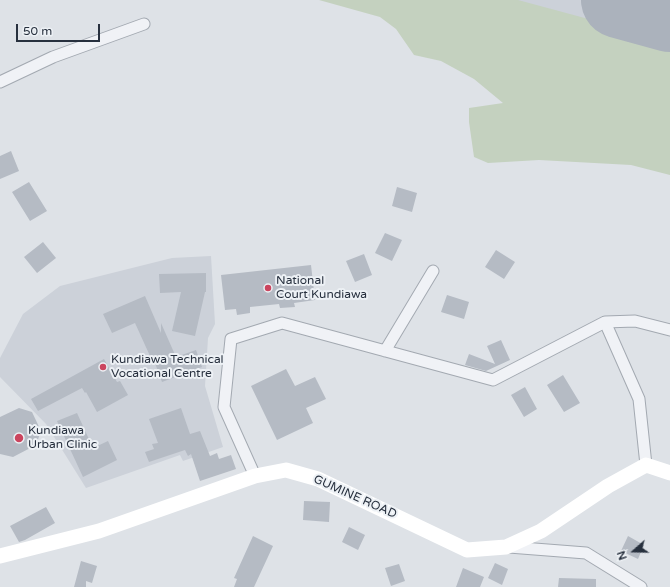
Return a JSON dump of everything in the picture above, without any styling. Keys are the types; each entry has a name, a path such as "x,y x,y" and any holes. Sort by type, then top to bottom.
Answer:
{"main road":[{"path":"646,465 670,473"},
{"name":"GUMINE ROAD","path":"0,556 99,531 255,476 286,470 318,479 467,550 506,547 541,531 608,486 646,465"}],"street":[{"path":"0,82 53,57 144,24"},
{"path":"385,351 433,271"},
{"path":"255,476 224,407 231,339 282,323 493,380 605,322 635,321 670,330"},
{"path":"605,322 639,399 646,465"},
{"path":"506,547 586,553 641,587"}],"shaded area":[{"path":"328,0 670,0 670,92"},
{"name":"Kundiawa Technical Vocational Centre","path":"211,256 215,324 208,338 205,386 223,447 183,461 180,455 86,488 46,424 0,377 0,358 23,314 60,286 172,258"}],"green space":[{"path":"319,0 518,0 670,41 670,175 631,165 539,160 488,163 474,157 469,122 469,108 503,103 474,79 441,61 414,55 396,29 380,17"}],"building":[{"path":"11,151 19,171 0,179 0,156"},
{"path":"29,182 47,211 30,221 12,192"},
{"path":"397,187 417,193 412,212 392,206"},
{"path":"385,233 402,240 392,261 375,253"},
{"path":"43,242 56,258 37,273 24,257"},
{"path":"496,250 515,262 504,279 485,267"},
{"path":"364,254 372,275 355,282 346,261"},
{"name":"National Court Kundiawa","path":"311,265 315,300 294,303 295,307 280,308 279,304 250,307 250,313 237,315 236,309 225,310 221,275"},
{"path":"206,273 206,292 195,336 172,331 181,292 160,293 159,274"},
{"path":"447,295 469,302 464,319 441,312"},
{"path":"145,296 161,333 161,323 176,357 196,350 202,367 162,382 152,355 150,356 135,323 112,333 103,314"},
{"path":"501,340 510,360 486,371 465,365 469,354 495,364 487,346"},
{"path":"104,359 117,382 120,381 128,395 97,412 86,392 85,393 82,388 38,411 31,399"},
{"path":"286,369 295,386 315,377 326,399 306,408 313,423 277,440 251,386"},
{"path":"563,375 580,403 564,412 547,385"},
{"path":"525,387 537,409 524,417 511,395"},
{"name":"Kundiawa Urban Clinic","path":"19,408 32,412 41,431 36,445 13,457 0,454 0,417"},
{"path":"181,408 190,434 200,431 210,456 217,453 219,459 231,455 236,469 200,481 191,454 188,456 185,450 149,462 145,452 154,449 152,444 158,443 149,419"},
{"path":"77,413 93,448 108,441 117,460 83,477 57,421"},
{"path":"304,501 330,502 329,522 303,520"},
{"path":"46,507 55,523 19,542 10,526"},
{"path":"349,527 365,535 358,550 342,542"},
{"path":"253,536 273,546 254,587 234,587 237,579 234,578"},
{"path":"628,536 644,545 638,559 621,551"},
{"path":"81,561 97,566 92,583 86,581 86,587 74,587"},
{"path":"495,563 508,569 502,585 488,578"},
{"path":"399,564 405,581 391,586 385,568"},
{"path":"463,568 484,577 480,587 456,587"},
{"path":"559,578 596,579 596,587 558,587"}],"runway":[{"path":"619,0 670,14"}],"place":[{"name":"National Court Kundiawa","path":"268,288"},
{"name":"Kundiawa Technical Vocational Centre","path":"103,367"},
{"name":"Kundiawa Urban Clinic","path":"19,438"}]}
